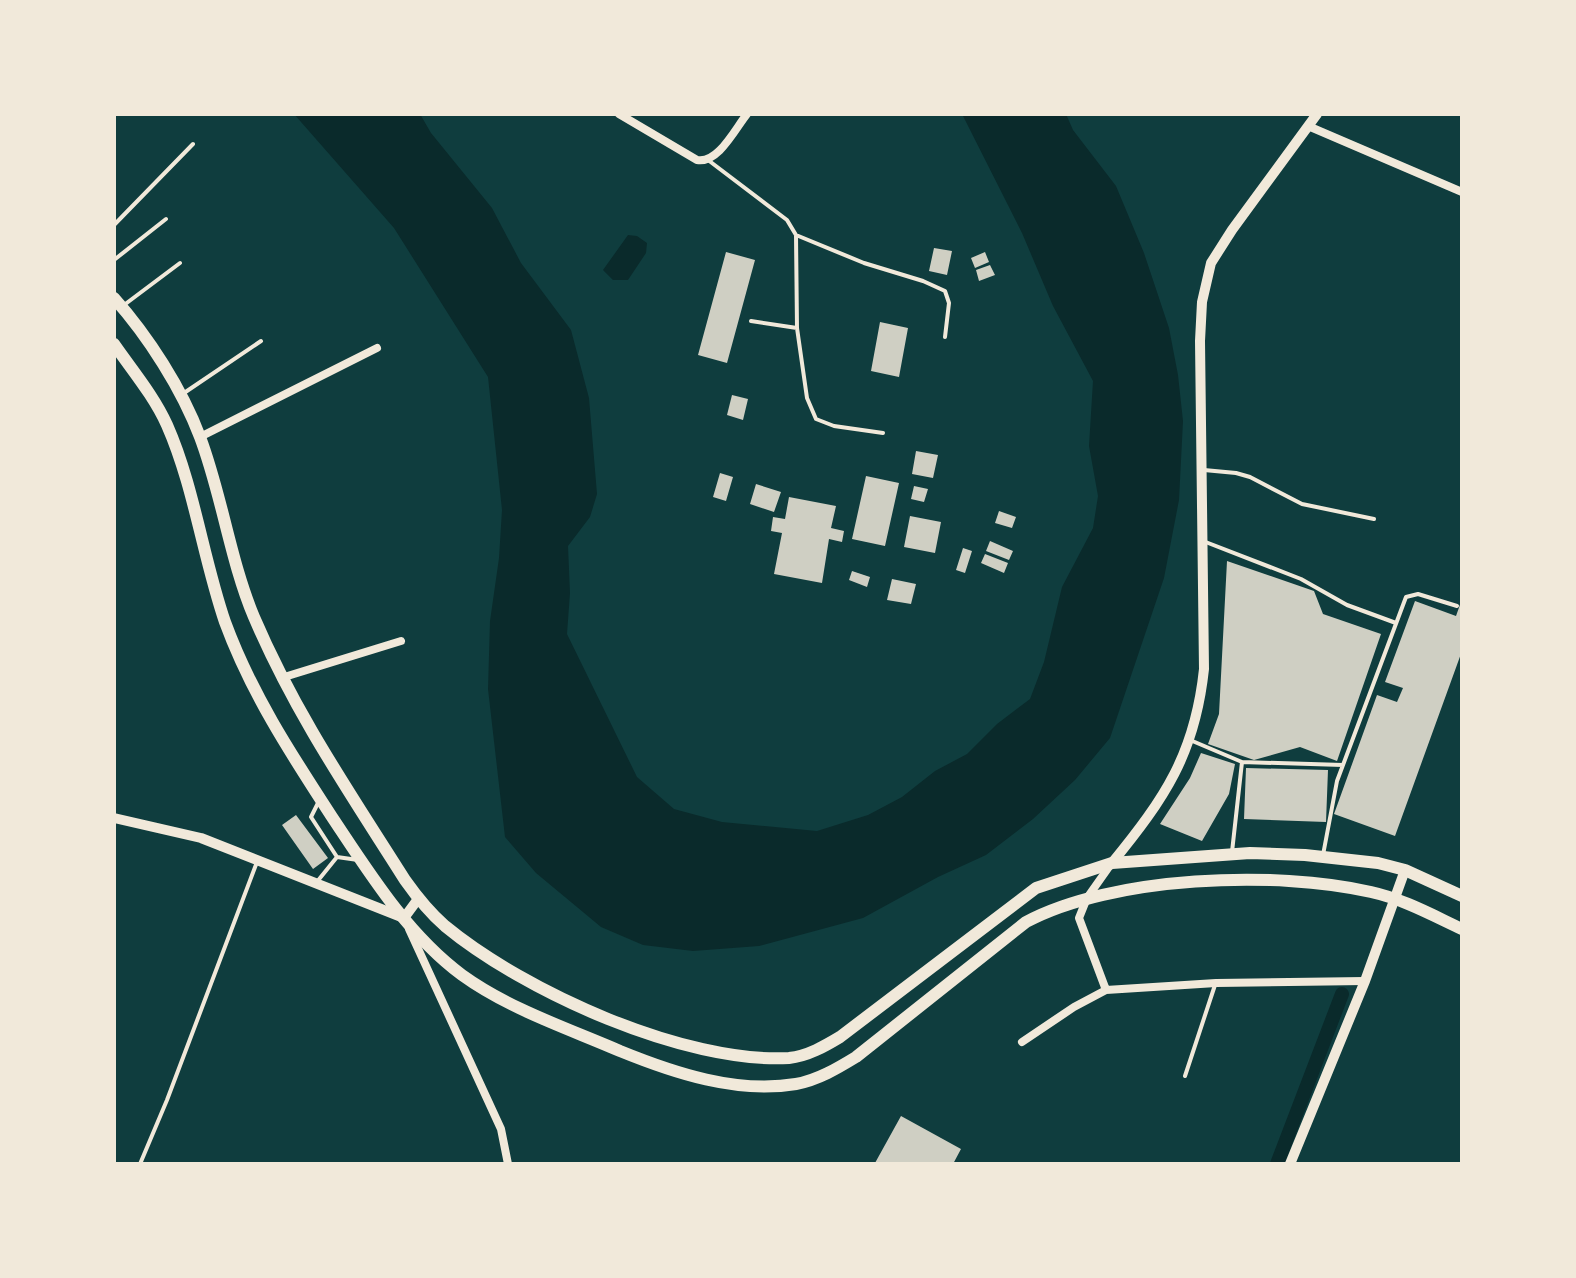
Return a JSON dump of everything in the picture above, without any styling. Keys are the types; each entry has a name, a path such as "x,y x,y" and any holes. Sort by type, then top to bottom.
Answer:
{"main road":[{"path":"118,302 182,394 200,437 252,613 281,678 301,717 418,899 444,926 523,978 610,1019 703,1050 792,1058 818,1050 840,1037 999,913 1036,888 1112,863 1231,855 1323,857 1378,863 1405,870 1462,896"},
{"path":"114,344 167,424 225,621 273,728 378,887 404,918 427,944 462,975 508,1003 655,1065 694,1077 749,1086 796,1084 832,1072 856,1057 1026,922 1049,910 1087,898 1164,884 1247,880 1355,890 1395,899 1462,929"},
{"path":"600,1042 610,1019"}],"street":[{"path":"619,114 697,160 708,160 747,114"},
{"path":"1106,990 1079,918 1087,898 1143,825 1170,781 1190,740 1200,703 1204,669 1200,341 1202,302 1211,263 1317,114"},
{"path":"1308,126 1462,192"},
{"path":"200,437 377,348"},
{"path":"281,678 401,641"},
{"path":"114,818 201,838 404,918 501,1129 508,1164"},
{"path":"1290,1164 1365,981 1405,870"},
{"path":"404,918 418,899"},
{"path":"1022,1042 1106,990 1216,983 1365,981"}],"lane":[{"path":"114,225 193,144"},
{"path":"708,160 787,220 796,235 797,328 807,398 816,419 834,426 883,433"},
{"path":"114,260 166,219"},
{"path":"796,235 945,291 949,303 945,337"},
{"path":"118,302 180,263"},
{"path":"751,321 797,328"},
{"path":"182,394 261,341"},
{"path":"1202,470 1236,473 1302,504 1374,519"},
{"path":"1203,541 1301,579 1347,605 1396,623"},
{"path":"1323,857 1343,765 1406,597 1412,594 1427,595 1457,606"},
{"path":"1190,740 1242,762 1343,765"},
{"path":"1231,855 1242,762"},
{"path":"320,799 311,817 337,857 361,861"},
{"path":"316,883 337,857"},
{"path":"140,1164 258,860"},
{"path":"1185,1076 1216,983"}],"water":[{"path":"294,114 420,114 431,133 492,208 521,263 571,330 589,398 597,494 590,517 568,546 570,593 567,634 637,777 674,809 722,822 817,831 868,815 902,797 935,771 967,754 997,724 1030,699 1044,662 1062,587 1093,528 1098,496 1089,446 1093,381 1053,306 1022,233 962,114 1066,114 1073,130 1116,186 1144,253 1169,328 1183,421 1179,500 1164,578 1110,738 1075,780 1033,819 986,855 863,918 759,946 693,951 643,945 601,927 536,873 505,837 488,689 490,621 502,510 488,377 394,228"},
{"path":"628,235 637,236 647,243 646,253 628,280 613,280 603,270"}],"building":[{"path":"934,248 952,251 947,275 929,271"},
{"path":"726,252 755,260 727,363 698,355"},
{"path":"985,252 989,262 975,268 971,258"},
{"path":"990,265 995,275 979,281 976,270"},
{"path":"880,322 908,328 899,377 871,371"},
{"path":"732,395 748,399 743,420 727,415"},
{"path":"916,451 938,455 933,478 912,474"},
{"path":"720,473 733,477 726,501 713,497"},
{"path":"866,476 899,483 885,546 852,539"},
{"path":"756,484 781,492 774,512 750,504"},
{"path":"914,486 928,489 924,502 911,499"},
{"path":"789,497 836,506 831,528 844,531 842,542 829,539 822,583 774,574 782,533 771,531 773,517 785,519"},
{"path":"999,511 1016,517 1012,528 995,523"},
{"path":"910,516 941,522 935,553 904,547"},
{"path":"990,541 1013,551 1009,560 986,551"},
{"path":"963,548 972,551 965,573 956,570"},
{"path":"985,554 1008,563 1004,573 981,563"},
{"path":"1227,561 1314,591 1323,614 1381,634 1337,761 1300,747 1254,760 1208,744 1219,714"},
{"path":"852,571 870,577 867,587 849,580"},
{"path":"892,579 916,584 911,604 887,600"},
{"path":"1462,599 1462,651 1395,836 1334,814 1377,695 1397,702 1403,688 1385,682 1415,601 1456,616"},
{"path":"1201,753 1235,764 1229,794 1202,841 1160,824 1190,778"},
{"path":"1246,768 1328,770 1326,822 1244,819"},
{"path":"296,815 328,858 313,869 282,825"},
{"path":"901,1116 961,1149 953,1164 875,1163"}],"waterway":[{"path":"1277,1164 1342,994"}]}
